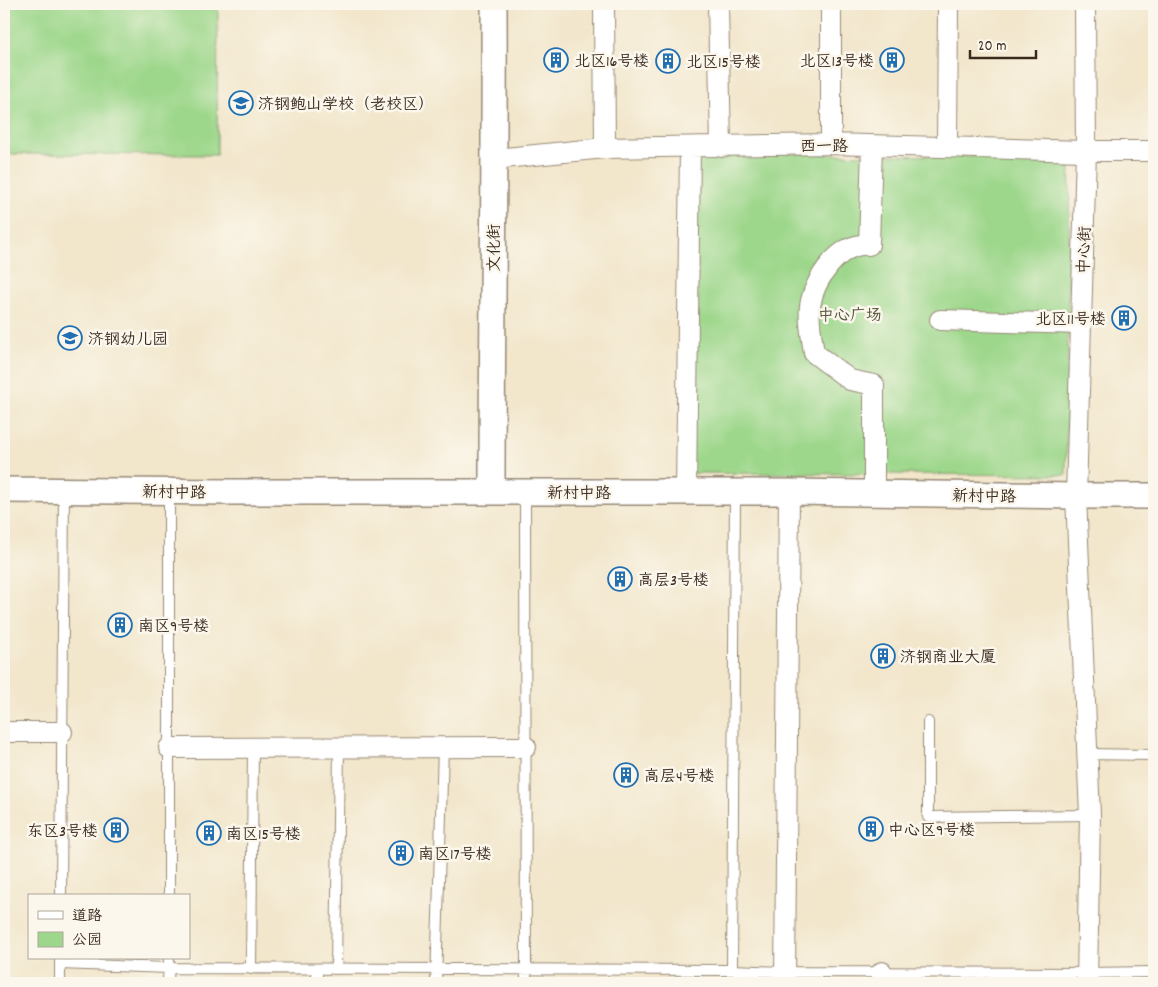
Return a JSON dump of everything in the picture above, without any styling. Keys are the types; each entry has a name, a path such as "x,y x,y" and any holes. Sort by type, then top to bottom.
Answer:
{"street":[{"name":"文化街","path":"492,492 492,220 495,159 494,4"},
{"path":"604,4 604,148"},
{"path":"718,4 721,148"},
{"path":"832,4 832,144"},
{"path":"947,148 948,4"},
{"name":"中心街","path":"1085,4 1086,151 1076,496 1090,815 1087,978"},
{"name":"西一路","path":"495,159 604,148 721,148 832,144 1154,151"},
{"path":"872,146 869,245 861,244 848,250 831,263 817,282 810,307 814,353 850,380 874,385 874,494"},
{"path":"686,493 690,148"},
{"path":"940,320 1081,324"},
{"name":"新村中路","path":"4,490 789,492 1154,496"},
{"path":"785,978 789,492"},
{"path":"4,732 62,732"},
{"path":"169,748 526,747"}],"lane":[{"path":"61,894 64,490"},
{"path":"169,491 169,894"},
{"path":"525,492 526,983"},
{"path":"732,970 735,493"},
{"path":"928,722 928,817 1090,815"},
{"path":"436,983 443,747"},
{"path":"251,969 254,748"},
{"path":"336,969 339,748"},
{"path":"1087,754 1154,755"},
{"path":"60,983 60,961 168,963 251,969 732,970 785,978 1087,978 1154,972"},
{"path":"168,963 168,983"},
{"path":"317,969 317,983"}],"green space":[{"path":"4,4 218,4 217,155 4,154"},
{"name":"中心广场","path":"690,152 1070,158 1066,475 689,473"}],"place":[{"name":"北区16号楼","path":"556,60"},
{"name":"北区13号楼","path":"892,60"},
{"name":"北区15号楼","path":"668,61"},
{"name":"济钢鲍山学校（老校区）","path":"241,103"},
{"name":"北区11号楼","path":"1124,318"},
{"name":"济钢幼儿园","path":"70,338"},
{"name":"高层3号楼","path":"620,579"},
{"name":"南区9号楼","path":"120,625"},
{"name":"济钢商业大厦","path":"883,656"},
{"name":"高层4号楼","path":"626,775"},
{"name":"中心区9号楼","path":"871,829"},
{"name":"东区3号楼","path":"116,830"},
{"name":"南区15号楼","path":"209,833"},
{"name":"南区17号楼","path":"401,853"}]}
